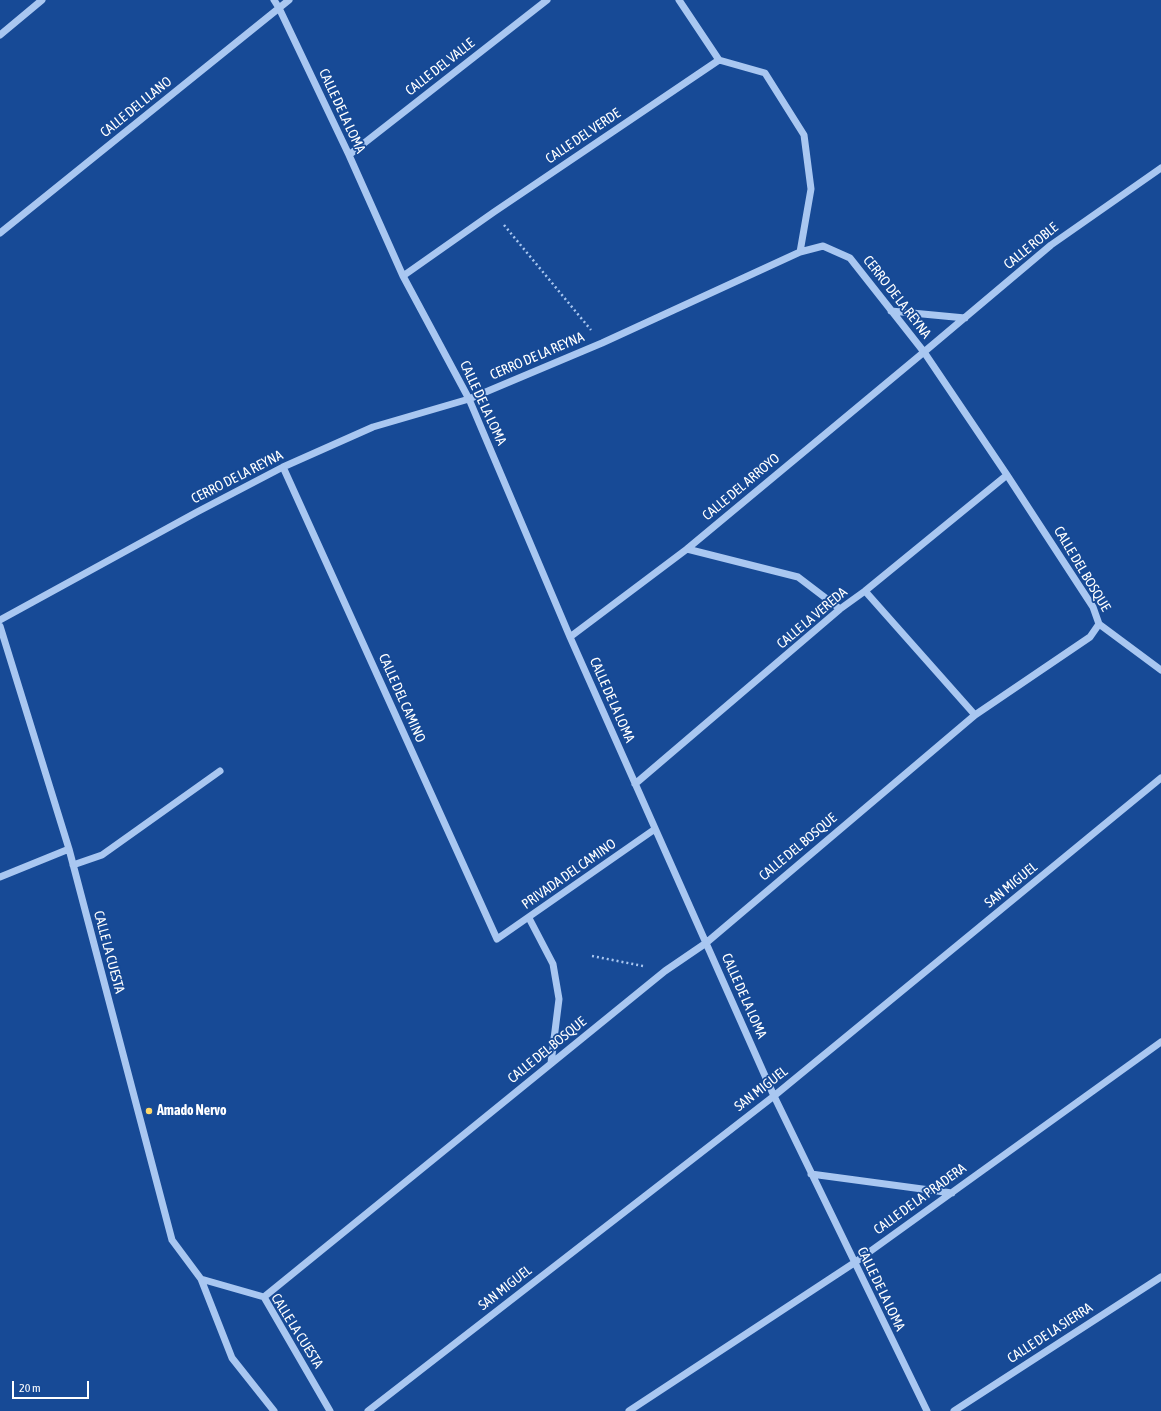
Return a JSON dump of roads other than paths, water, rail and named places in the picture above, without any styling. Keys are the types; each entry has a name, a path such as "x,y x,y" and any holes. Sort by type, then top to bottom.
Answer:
{"street":[{"path":"0,35 42,0"},
{"name":"CALLE DE LA LOMA","path":"274,0 349,155 403,276 470,399 570,637 774,1096 926,1411"},
{"name":"CALLE DEL LLANO","path":"0,233 289,0"},
{"name":"CALLE DEL VALLE","path":"349,155 548,0"},
{"path":"679,0 719,60 765,73 804,135 811,189 800,252"},
{"name":"CALLE DEL VERDE","path":"403,276 494,212 719,60"},
{"name":"CALLE ROBLE","path":"924,352 1051,245 1161,168"},
{"name":"CERRO DE LA REYNA","path":"0,620 197,512 283,467 373,427 470,399 602,343 800,252 823,246 850,258 924,352"},
{"path":"891,311 964,318"},
{"name":"CALLE DEL BOSQUE","path":"264,1297 665,971 706,943 975,715 1090,637 1100,624 1093,607 1007,475 924,352"},
{"name":"CALLE DEL ARROYO","path":"570,637 687,549 924,352"},
{"name":"CALLE DEL CAMINO","path":"283,467 496,939"},
{"name":"CALLE LA VEREDA","path":"635,784 840,609 865,591 1007,475"},
{"path":"687,549 798,577 840,609"},
{"path":"865,591 975,715"},
{"path":"1100,624 1161,670"},
{"name":"CALLE LA CUESTA","path":"0,626 3,644 69,849 172,1240 201,1280 232,1358 274,1411"},
{"path":"73,865 102,855 220,771"},
{"name":"SAN MIGUEL","path":"368,1411 774,1096 1161,778"},
{"name":"PRIVADA DEL CAMINO","path":"496,939 529,918 655,829"},
{"path":"0,877 69,849"},
{"path":"529,918 553,964 559,999 551,1063"},
{"name":"CALLE DE LA PRADERA","path":"629,1411 854,1263 1161,1042"},
{"path":"811,1174 952,1193"},
{"name":"CALLE DE LA SIERRA","path":"954,1411 1161,1277"},
{"name":"CALLE LA CUESTA","path":"201,1280 264,1297 330,1411"}],"place":[{"name":"Amado Nervo","path":"149,1111"}]}
